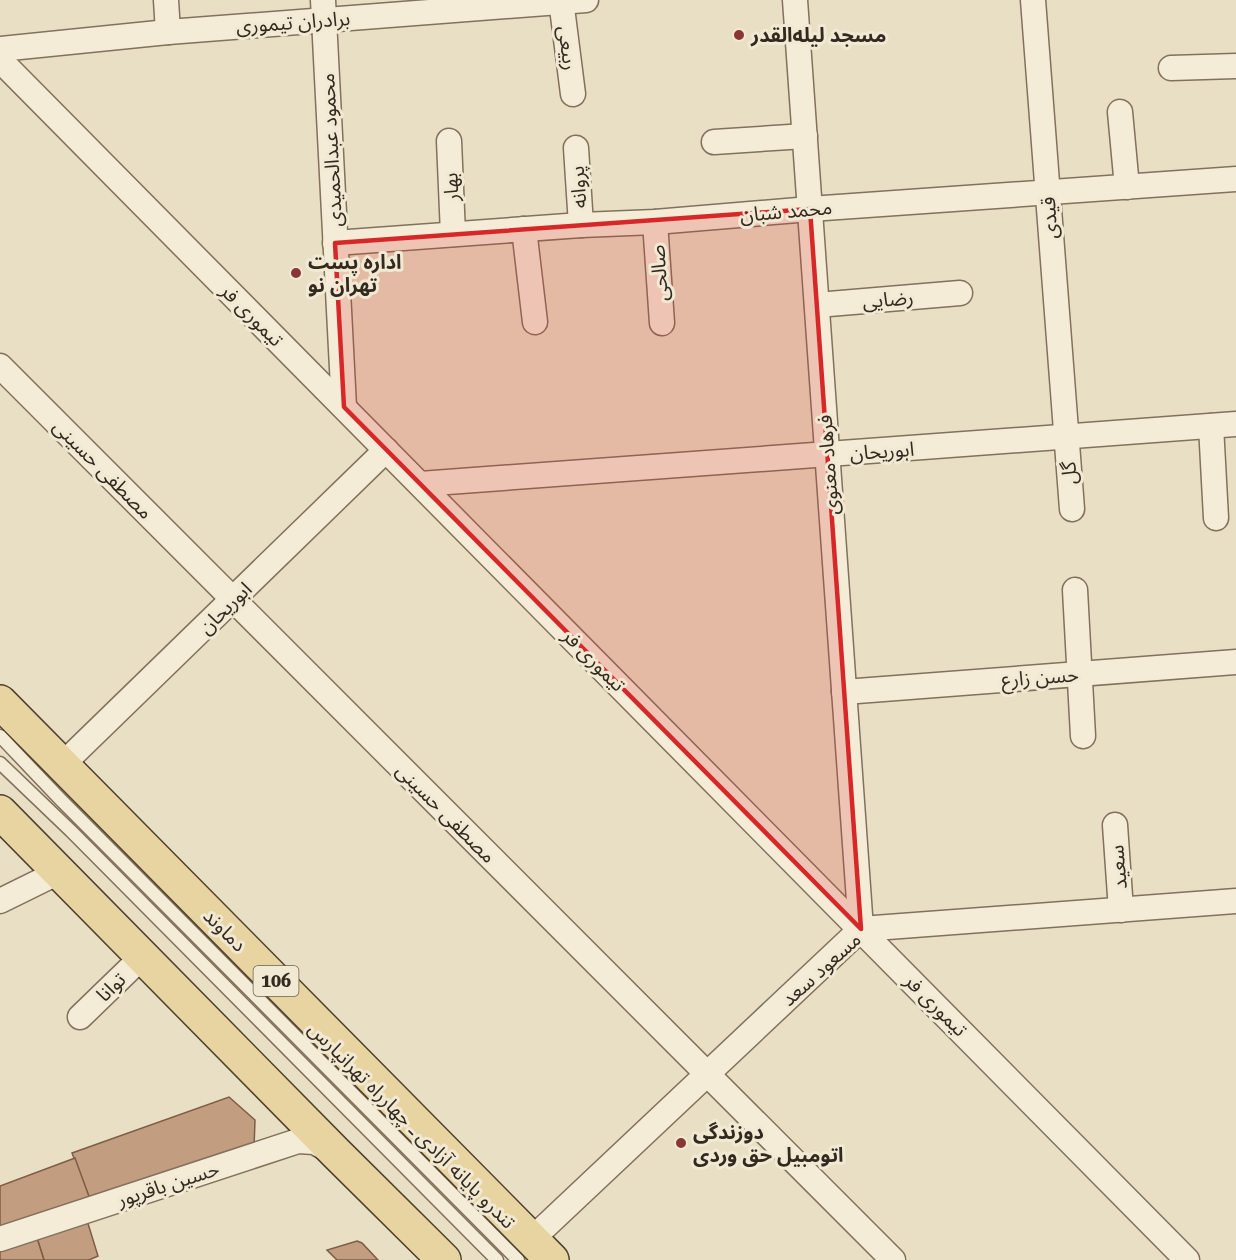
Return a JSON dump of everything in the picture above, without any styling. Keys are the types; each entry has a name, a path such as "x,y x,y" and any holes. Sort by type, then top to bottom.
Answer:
{"main road":[{"name":"دماوند","path":"0,702 534,1253"},
{"path":"0,812 336,1153 432,1256"}],"street":[{"path":"166,0 168,32"},
{"name":"برادران تیموری","path":"0,49 168,32 324,10 586,0"},
{"name":"فرهاد معنوی","path":"795,0 861,929"},
{"name":"قیدی","path":"1032,0 1066,437"},
{"name":"ربیعی","path":"562,1 573,94"},
{"name":"محمود عبدالحمیدی","path":"324,10 344,407"},
{"name":"تیموری فر","path":"0,60 1188,1260"},
{"path":"1171,68 1236,66"},
{"path":"1120,112 1127,187"},
{"path":"714,142 805,136"},
{"name":"بهار","path":"449,141 453,234"},
{"name":"پروانه","path":"576,148 581,225"},
{"name":"محمد شبان","path":"335,243 1236,179"},
{"name":"صالحی","path":"655,222 662,323"},
{"path":"524,230 535,322"},
{"name":"رضایی","path":"817,305 960,293"},
{"name":"مصطفی حسینی","path":"0,366 892,1260"},
{"name":"ابوریحان","path":"420,484 1236,424"},
{"path":"1211,426 1216,518"},
{"name":"گل","path":"1066,437 1072,508"},
{"name":"ابوریحان","path":"62,765 386,450"},
{"path":"1075,590 1083,736"},
{"name":"حسن زارع","path":"844,692 1236,662"},
{"name":"سعید","path":"1115,825 1121,910"},
{"path":"0,901 59,872"},
{"name":"مسعود سعد","path":"534,1253 707,1074 861,929 1236,901"},
{"name":"توانا","path":"80,1017 143,956"},
{"name":"حسین باقرپور","path":"0,1239 298,1141 314,1142 336,1153"}],"lane":[{"name":"تندرو پایانه آزادی ـ چهارراه تهرانپارس","path":"0,736 61,800 534,1253"},
{"path":"0,763 71,831 497,1260"}],"highlighted area":[{"path":"810,209 861,929 420,484 344,407 335,243"}],"building":[{"path":"229,1097 255,1120 254,1148 91,1202 72,1153"},
{"path":"75,1158 91,1202 0,1233 0,1186"},
{"path":"86,1217 98,1256 89,1260 44,1260 36,1235"},
{"path":"36,1235 44,1260 0,1260 0,1247"},
{"path":"357,1241 362,1243 378,1260 337,1260 327,1250"}],"place":[{"name":"مسجد لیله‌القدر","path":"739,35"},
{"name":"اداره پست تهران نو","path":"296,273"},
{"name":"دوزندگی اتومبیل حق وردی","path":"681,1143"}]}
